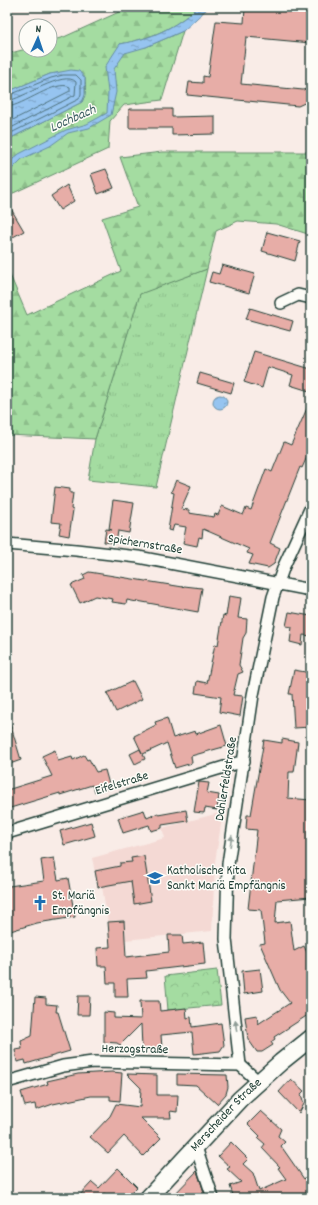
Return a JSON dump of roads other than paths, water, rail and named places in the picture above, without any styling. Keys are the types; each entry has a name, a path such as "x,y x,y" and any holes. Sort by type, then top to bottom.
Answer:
{"main road":[{"name":"Merscheider Straße","path":"148,1198 259,1082 311,1038"}],"street":[{"path":"281,303 298,295 311,298"},
{"name":"Dahlerfeldstraße","path":"240,1065 228,965 225,912 228,864 253,695 277,584 311,506"},
{"name":"Spichernstraße","path":"7,544 76,550 138,558 311,590"},
{"name":"Eifelstraße","path":"7,833 244,761"},
{"name":"Herzogstraße","path":"7,1082 63,1066 81,1063 240,1065"},
{"path":"240,1065 259,1082"},
{"path":"196,1148 213,1198"}],"water":[{"path":"198,7 209,7 183,31 146,47 125,53 114,69 116,92 111,115 89,128 68,133 50,146 22,159 7,174 7,164 19,154 66,130 87,124 107,113 108,92 105,67 120,44 143,39 162,32 189,15"},
{"path":"71,70 79,71 85,78 85,95 82,102 7,140 7,92 50,74"},
{"path":"217,395 223,395 227,399 227,405 223,409 217,409 213,405 213,399"}],"place":[{"name":"Katholische Kita Sankt Mariä Empfängnis","path":"155,878"},
{"name":"St. Mariä Empfängnis","path":"40,903"}],"water label":[{"name":"Lochbach","path":"73,119"}]}
